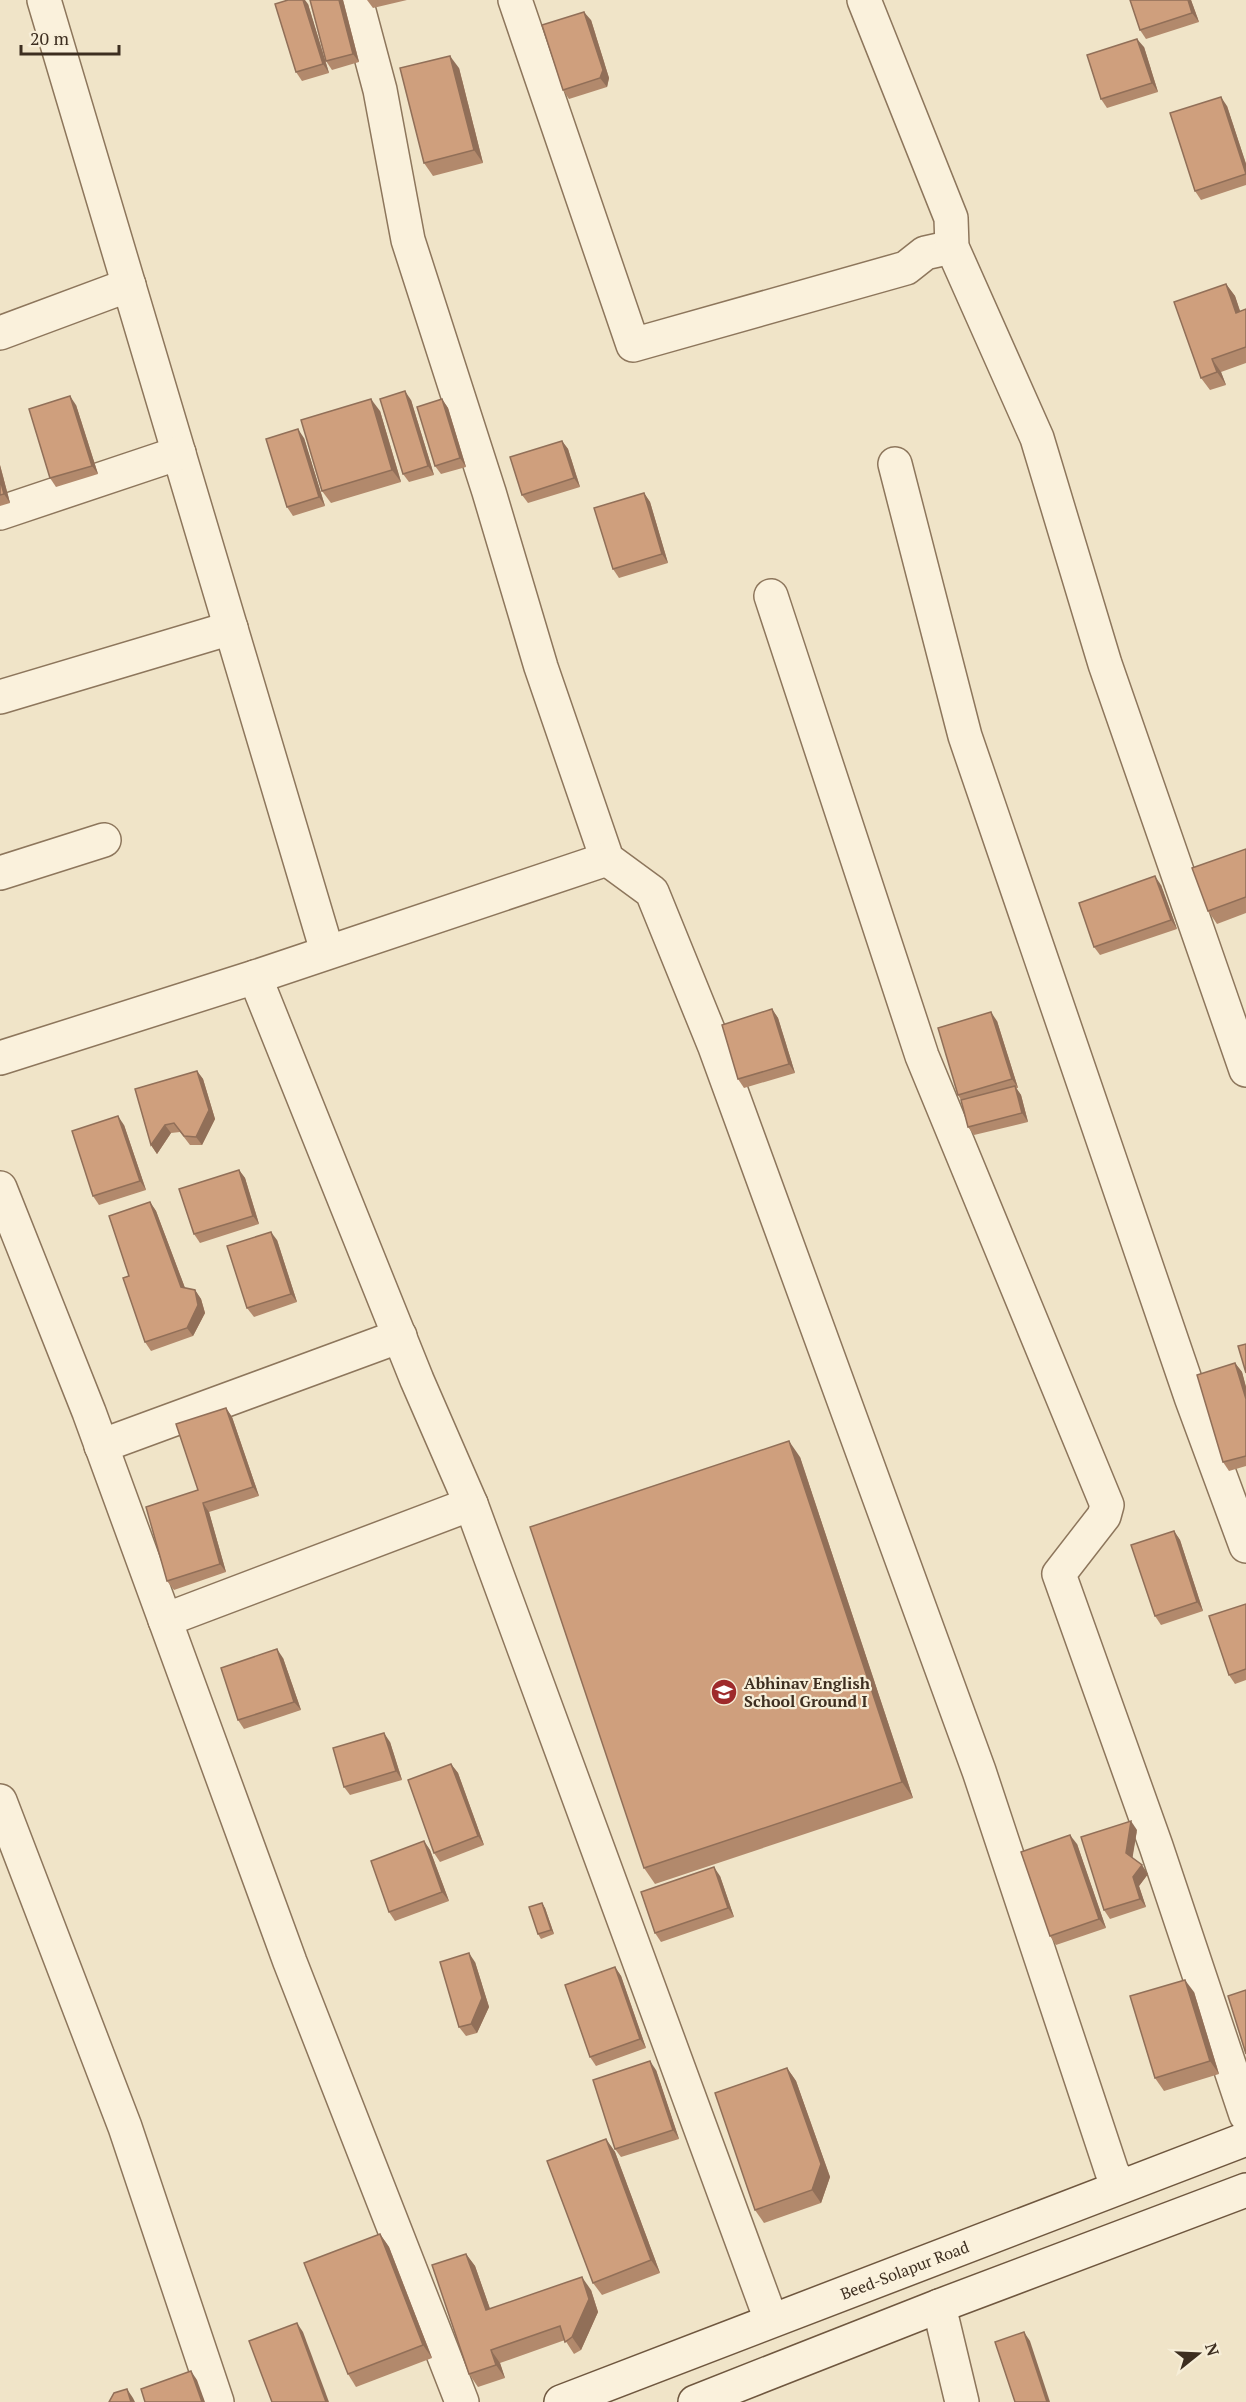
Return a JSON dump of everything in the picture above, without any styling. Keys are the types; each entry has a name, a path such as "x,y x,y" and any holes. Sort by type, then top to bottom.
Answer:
{"street":[{"path":"44,0 327,951"},
{"path":"356,0 380,90 408,240 489,492 541,667 607,859 652,892 715,1047 979,1771 1112,2172 1121,2186"},
{"path":"516,0 633,345 906,268 925,253 952,247"},
{"path":"864,0 951,218 952,247 1037,438 1105,664 1246,1070"},
{"path":"0,333 129,285"},
{"path":"0,513 179,453"},
{"path":"895,464 965,736 1191,1396 1246,1546"},
{"path":"771,596 922,1056 1107,1505 1104,1516 1059,1574 1156,1846 1246,2115"},
{"path":"0,697 231,628"},
{"path":"0,873 104,840"},
{"path":"0,1058 255,977 607,859"},
{"path":"255,977 400,1336 471,1504 771,2320"},
{"path":"0,1188 101,1446 290,1962 462,2402"},
{"path":"101,1446 400,1336"},
{"path":"165,1620 471,1504"},
{"path":"0,1801 125,2127 217,2402"},
{"name":"Beed-Solapur Road","path":"561,2402 1246,2139"},
{"path":"695,2402 939,2306 1246,2190"},
{"path":"939,2306 962,2402"}],"building":[{"path":"288,0 303,0 323,64 296,72 275,4"},
{"path":"310,0 339,0 353,54 326,61"},
{"path":"1130,0 1188,0 1192,13 1140,30"},
{"path":"584,12 603,70 600,78 563,90 542,25"},
{"path":"1137,39 1152,83 1101,99 1087,55"},
{"path":"450,56 474,150 424,163 400,68"},
{"path":"1221,97 1246,174 1195,191 1170,113"},
{"path":"1226,284 1236,313 1246,309 1246,347 1212,359 1217,372 1201,378 1174,302"},
{"path":"405,391 428,466 403,474 380,399"},
{"path":"70,396 92,466 50,478 29,409"},
{"path":"371,399 392,470 322,491 301,420"},
{"path":"442,399 460,458 435,466 417,407"},
{"path":"298,429 319,497 287,507 266,439"},
{"path":"562,441 574,478 522,495 510,457"},
{"path":"0,479 4,494 0,495"},
{"path":"644,493 662,554 613,569 594,508"},
{"path":"1246,849 1246,897 1208,911 1192,868"},
{"path":"1155,876 1171,920 1094,947 1079,903"},
{"path":"772,1009 789,1064 738,1079 722,1025"},
{"path":"991,1012 1012,1079 958,1095 938,1028"},
{"path":"197,1071 209,1110 196,1137 184,1136 174,1123 165,1125 151,1145 135,1089"},
{"path":"1015,1086 1022,1113 968,1127 961,1100"},
{"path":"118,1116 140,1181 93,1196 72,1131"},
{"path":"239,1170 253,1216 194,1234 179,1189"},
{"path":"150,1202 181,1287 195,1290 198,1305 187,1328 145,1342 123,1278 129,1276 109,1216"},
{"path":"271,1232 291,1294 247,1308 227,1246"},
{"path":"1246,1344 1246,1373 1238,1346"},
{"path":"1235,1363 1246,1399 1246,1456 1223,1462 1197,1375"},
{"path":"226,1408 253,1487 203,1503 220,1564 167,1581 146,1507 198,1490 176,1424"},
{"path":"789,1441 902,1782 644,1868 530,1527"},
{"path":"1174,1531 1197,1602 1155,1616 1131,1545"},
{"path":"1246,1604 1246,1669 1229,1675 1209,1616"},
{"path":"277,1649 294,1702 238,1720 221,1668"},
{"path":"384,1733 396,1771 344,1787 333,1748"},
{"path":"451,1764 478,1836 434,1853 408,1780"},
{"path":"1131,1821 1126,1853 1142,1865 1133,1877 1140,1899 1104,1910 1081,1837"},
{"path":"1070,1835 1099,1919 1050,1936 1021,1852"},
{"path":"424,1841 442,1892 389,1912 371,1861"},
{"path":"714,1867 728,1908 655,1933 641,1892"},
{"path":"542,1903 551,1930 538,1934 529,1907"},
{"path":"469,1953 482,1998 471,2024 459,2027 440,1962"},
{"path":"615,1967 640,2039 590,2057 565,1985"},
{"path":"1185,1980 1210,2061 1155,2078 1130,1996"},
{"path":"1246,1990 1246,2054 1228,1996"},
{"path":"650,2061 673,2130 615,2149 593,2080"},
{"path":"787,2068 821,2164 812,2190 755,2210 715,2093"},
{"path":"606,2139 651,2260 593,2283 547,2161"},
{"path":"380,2234 423,2345 348,2374 304,2263"},
{"path":"466,2254 486,2310 582,2277 589,2299 572,2337 565,2342 560,2326 491,2350 496,2365 469,2374 432,2265"},
{"path":"297,2323 326,2402 272,2402 249,2341"},
{"path":"1024,2332 1047,2402 1015,2402 995,2342"},
{"path":"191,2371 202,2402 145,2402 141,2389"},
{"path":"127,2389 131,2402 109,2402 114,2393"}],"place":[{"name":"Abhinav English School Ground I","path":"724,1692"}]}
